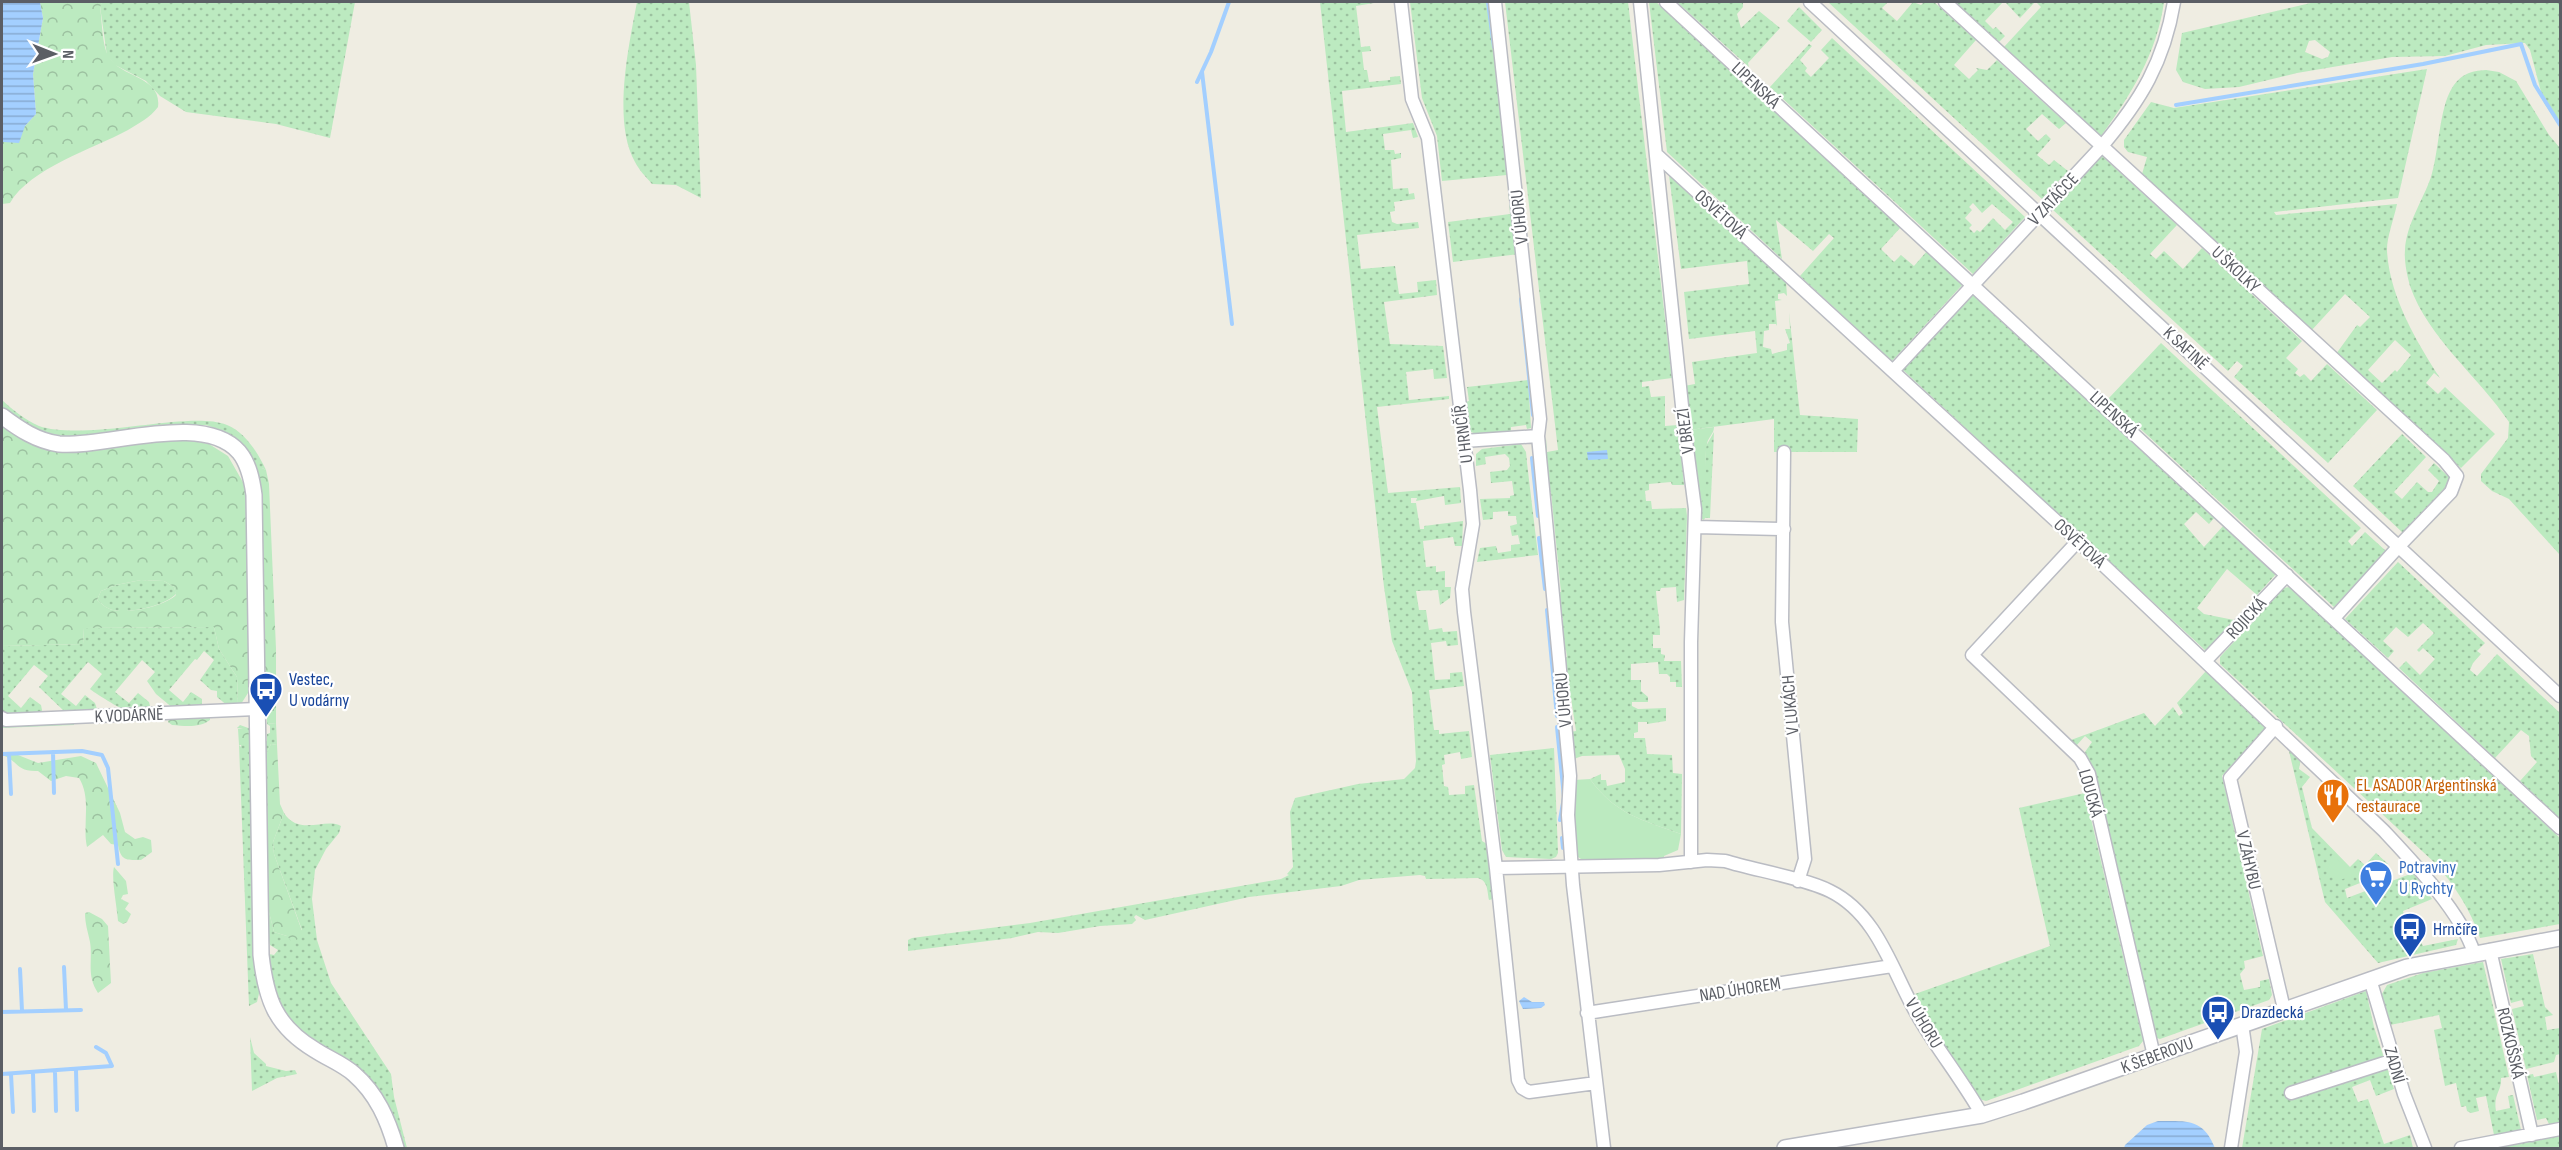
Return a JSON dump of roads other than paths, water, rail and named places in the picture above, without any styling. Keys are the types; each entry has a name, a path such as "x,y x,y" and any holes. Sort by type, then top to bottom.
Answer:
{"street":[{"name":"U HRNČÍŘ","path":"1401,2 1412,99 1428,138 1464,441 1473,524 1462,589 1496,868 1518,1080 1522,1088 1529,1092 1596,1083"},
{"name":"V ÚHORU","path":"1495,2 1540,419 1538,436 1570,776 1568,815 1572,867 1725,861 1829,890 1848,903 1865,920 1920,1021 1982,1115"},
{"name":"V BŘEZÍ","path":"1640,2 1696,527 1691,642 1691,862"},
{"name":"LIPENSKÁ","path":"1666,2 2560,828"},
{"name":"K SAFINĚ","path":"1810,2 2560,696"},
{"name":"U ŠKOLKY","path":"1945,2 2444,460 2457,476 2451,492 2399,546"},
{"name":"V ZATÁČCE","path":"1893,371 2132,111 2151,76 2170,24 2174,2"},
{"name":"OSVĚTOVÁ","path":"1658,156 2078,541 2384,830 2415,865 2466,933 2474,953"},
{"path":"2,416 33,437 58,444 182,433 205,434 238,451 248,467 254,495 261,955 265,990 277,1016 293,1034 312,1049 353,1072 367,1087 388,1122 396,1149"},
{"path":"1464,441 1538,436"},
{"name":"V LUKÁCH","path":"1784,452 1782,622 1805,859 1798,881"},
{"path":"1696,527 1784,528"},
{"name":"LOUCKÁ","path":"2078,541 1972,655 2080,758 2088,774 2154,1056"},
{"path":"2334,618 2399,546"},
{"name":"ROJICKÁ","path":"2206,660 2287,575"},
{"name":"K VODÁRNĚ","path":"2,717 6,720 258,709"},
{"name":"V ZÁHYBU","path":"2276,726 2230,778 2284,1009"},
{"path":"1496,868 1572,867 1604,1149"},
{"name":"K ŠEBEROVU","path":"1785,1149 1982,1115 2407,967 2560,938"},
{"name":"ROZKOŠSKÁ","path":"2490,950 2532,1135"},
{"name":"NAD ÚHOREM","path":"1587,1013 1892,966"},
{"name":"ZADNÍ","path":"2370,979 2404,1094 2425,1149"},
{"path":"2232,1149 2247,1052 2242,1024"},
{"path":"2291,1093 2394,1060"},
{"path":"2461,1149 2560,1129"}],"water":[{"path":"2,2 40,2 43,18 33,74 36,114 25,126 19,143 3,142"},
{"path":"1607,450 1608,459 1588,460 1587,452"},
{"path":"1524,997 1532,1002 1544,1002 1545,1005 1541,1008 1523,1009 1519,1001"},
{"path":"2158,1121 2193,1123 2205,1131 2215,1148 2124,1148 2147,1125"}],"waterway":[{"path":"1197,82 1211,52 1229,2"},
{"path":"1488,2 1494,47"},
{"path":"2176,105 2423,64 2521,44 2535,85 2560,125"},
{"path":"1202,72 1232,324"},
{"path":"1521,299 1533,415"},
{"path":"1532,458 1538,516"},
{"path":"1539,538 1545,589"},
{"path":"1547,610 1557,716"},
{"path":"1557,727 1564,797 1560,820"},
{"path":"2,754 82,751 102,755 108,768 118,864"},
{"path":"53,752 54,793"},
{"path":"9,754 11,794"},
{"path":"1562,838 1563,848"},
{"path":"64,967 66,1010"},
{"path":"20,969 22,1011"},
{"path":"2,1012 81,1010"},
{"path":"2,1074 112,1066 106,1053 96,1047"},
{"path":"76,1070 77,1110"},
{"path":"55,1072 56,1111"},
{"path":"33,1073 34,1111"},
{"path":"11,1074 13,1112"}],"place":[{"name":"Vestec, U vodárny","path":"266,718"},
{"name":"EL ASADOR Argentinská restaurace","path":"2333,824"},
{"name":"Potraviny U Rychty","path":"2376,906"},
{"name":"Hrnčíře","path":"2410,958"},
{"name":"Drazdecká","path":"2218,1041"}]}
